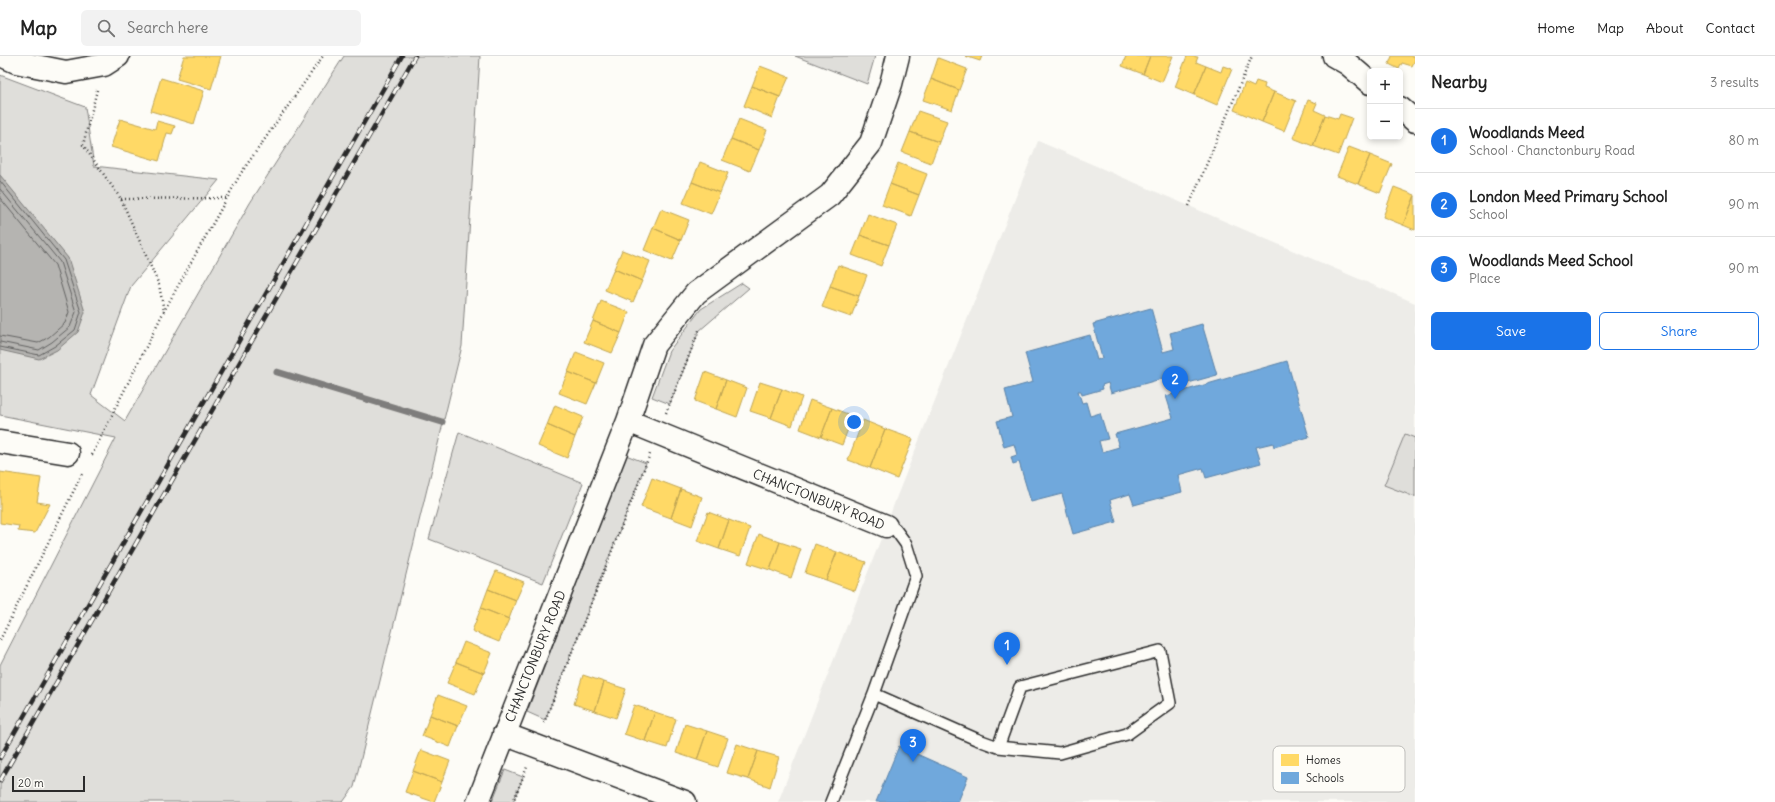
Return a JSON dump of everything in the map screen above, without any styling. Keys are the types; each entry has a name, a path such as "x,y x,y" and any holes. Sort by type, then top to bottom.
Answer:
{"street":[{"path":"3,56 16,62 66,72 111,60"},
{"name":"CHANCTONBURY ROAD","path":"478,802 628,421 654,345 696,293 830,195 871,143 891,84 898,56"},
{"path":"1334,56 1348,64 1367,80"},
{"path":"1403,111 1415,121"},
{"name":"CHANCTONBURY ROAD","path":"628,421 886,526"},
{"path":"0,442 68,453"},
{"name":"CHANCTONBURY ROAD","path":"504,734 685,802"}],"lane":[{"name":"CHANCTONBURY ROAD","path":"831,802 874,694 916,576 906,544 895,529 886,526"},
{"path":"874,694 976,739 998,747 1060,753 1127,734 1170,703 1160,651 1020,687 998,747"}],"path":[{"path":"89,461 164,311 241,173 323,56"},
{"path":"1189,206 1252,56"},
{"path":"111,60 83,145 121,198 159,285 164,311"},
{"path":"121,198 227,198"},
{"path":"513,802 701,325"},
{"path":"0,640 85,468"}],"shaded area":[{"path":"344,56 480,56 462,346 354,787 343,802 0,802 0,665 116,438 0,415 0,75 85,107 94,166 219,180 131,286 91,395 125,421 250,203"},
{"path":"795,56 875,56 867,84"},
{"path":"1038,141 1415,303 1415,802 778,802 897,496"},
{"path":"742,283 749,288 699,331 670,404 652,397 669,351 701,309"},
{"path":"459,432 583,483 543,583 429,539"},
{"path":"1405,434 1415,438 1415,497 1384,485"},
{"path":"626,455 646,463 545,720 527,712"},
{"path":"505,770 523,777 513,802 492,802"}],"water":[{"path":"0,175 68,258 85,312 78,332 57,350 39,359 0,350"}],"building: Homes":[{"path":"184,56 221,56 211,89 177,79"},
{"path":"965,56 982,56 980,61"},
{"path":"1126,56 1150,56 1143,74 1122,66"},
{"path":"1150,56 1173,56 1162,82 1143,74"},
{"path":"1187,56 1198,57 1196,62 1206,66 1194,95 1175,87"},
{"path":"1392,56 1415,56 1412,66 1402,63 1400,68 1397,68 1389,64"},
{"path":"938,58 967,69 959,90 931,79"},
{"path":"760,66 789,77 780,97 752,86"},
{"path":"1206,66 1221,72 1223,66 1232,69 1217,105 1194,95"},
{"path":"161,78 204,91 194,124 151,111"},
{"path":"931,79 959,90 952,110 923,100"},
{"path":"1256,81 1265,84 1264,88 1274,92 1262,122 1234,110 1245,83 1254,87"},
{"path":"752,86 780,97 772,118 744,106"},
{"path":"1274,92 1296,101 1284,131 1262,122"},
{"path":"1308,100 1317,103 1314,110 1325,115 1313,146 1293,138"},
{"path":"918,111 947,121 939,142 910,132"},
{"path":"1340,114 1352,118 1338,155 1313,146 1325,115 1338,119"},
{"path":"120,119 155,129 157,121 175,126 172,134 167,133 159,161 111,147"},
{"path":"739,119 767,130 759,150 731,139"},
{"path":"910,132 939,142 931,163 902,152"},
{"path":"731,139 759,150 750,171 722,160"},
{"path":"1349,147 1370,155 1358,184 1337,176"},
{"path":"1370,155 1392,164 1380,193 1358,184"},
{"path":"700,162 728,173 720,193 692,182"},
{"path":"898,163 927,174 919,195 890,184"},
{"path":"692,182 720,193 711,214 683,203"},
{"path":"890,184 919,195 911,216 882,205"},
{"path":"1394,187 1415,195 1403,225 1383,217"},
{"path":"1415,196 1415,230 1403,225"},
{"path":"661,209 689,220 681,240 653,228"},
{"path":"868,214 897,225 889,245 860,235"},
{"path":"653,228 681,240 672,261 644,250"},
{"path":"860,235 889,245 881,266 852,255"},
{"path":"622,250 650,261 642,281 614,269"},
{"path":"838,265 867,275 859,296 830,286"},
{"path":"614,269 642,281 633,302 605,290"},
{"path":"830,286 859,296 851,317 822,307"},
{"path":"601,301 629,312 621,333 593,321"},
{"path":"593,321 621,333 612,353 584,342"},
{"path":"576,352 604,363 596,383 568,372"},
{"path":"568,372 596,383 587,404 559,393"},
{"path":"705,372 726,380 716,409 695,401"},
{"path":"726,380 747,388 737,417 716,409"},
{"path":"760,382 782,389 771,418 750,411"},
{"path":"782,389 802,397 792,426 771,418"},
{"path":"810,400 832,408 821,437 800,429"},
{"path":"555,405 583,417 575,437 547,425"},
{"path":"832,408 853,416 842,445 821,437"},
{"path":"863,420 885,429 870,468 848,460"},
{"path":"547,425 575,437 567,458 538,446"},
{"path":"885,429 913,439 897,479 870,468"},
{"path":"0,472 41,478 37,502 50,504 35,533 18,531 19,526 0,523"},
{"path":"652,478 681,489 671,518 641,507"},
{"path":"681,489 702,497 692,526 671,518"},
{"path":"708,512 729,520 719,549 697,541"},
{"path":"729,520 750,528 740,556 719,549"},
{"path":"759,534 780,542 770,570 748,563"},
{"path":"780,542 801,549 791,578 770,570"},
{"path":"815,544 837,552 826,580 805,573"},
{"path":"837,552 866,562 855,591 826,580"},
{"path":"496,571 524,582 516,600 488,589"},
{"path":"488,589 516,600 509,619 481,608"},
{"path":"481,608 509,619 499,642 472,631"},
{"path":"464,642 492,653 484,673 456,662"},
{"path":"456,662 484,673 475,694 447,683"},
{"path":"583,675 604,682 595,711 574,704"},
{"path":"604,682 626,689 616,718 595,711"},
{"path":"438,695 467,706 458,726 430,715"},
{"path":"634,705 655,712 645,741 624,734"},
{"path":"655,712 676,719 667,748 645,741"},
{"path":"430,715 458,726 450,747 422,736"},
{"path":"685,724 707,731 697,760 676,753"},
{"path":"707,731 728,738 718,767 697,760"},
{"path":"737,744 758,751 748,779 727,773"},
{"path":"421,750 450,761 442,782 413,771"},
{"path":"758,751 779,757 770,787 748,779"},
{"path":"413,771 442,782 434,802 405,792"}],"building: Schools":[{"path":"1151,308 1163,352 1174,349 1170,333 1202,324 1217,375 1181,385 1177,368 1167,371 1168,377 1111,393 1108,383 1102,385 1103,389 1082,395 1081,391 1078,391 1082,403 1086,402 1090,416 1100,413 1108,439 1099,441 1102,452 1119,447 1115,434 1173,418 1166,396 1287,361 1309,437 1274,447 1273,443 1256,447 1261,463 1206,478 1203,468 1178,475 1182,492 1134,505 1130,494 1110,500 1116,522 1073,534 1062,494 1031,502 1019,462 1013,464 1011,457 1017,455 1014,444 1004,447 997,421 1012,417 1005,390 1033,382 1025,353 1090,335 1097,360 1102,358 1093,324"},
{"path":"899,746 968,777 958,802 876,802"}],"waterway":[{"path":"277,372 442,422"}],"railway":[{"path":"0,758 402,56"},
{"path":"0,781 415,56"}],"place":[{"name":"London Meed Primary School","path":"1175,399"},
{"name":"Woodlands Meed","path":"1007,665"},
{"name":"Woodlands Meed School","path":"913,762"}]}
